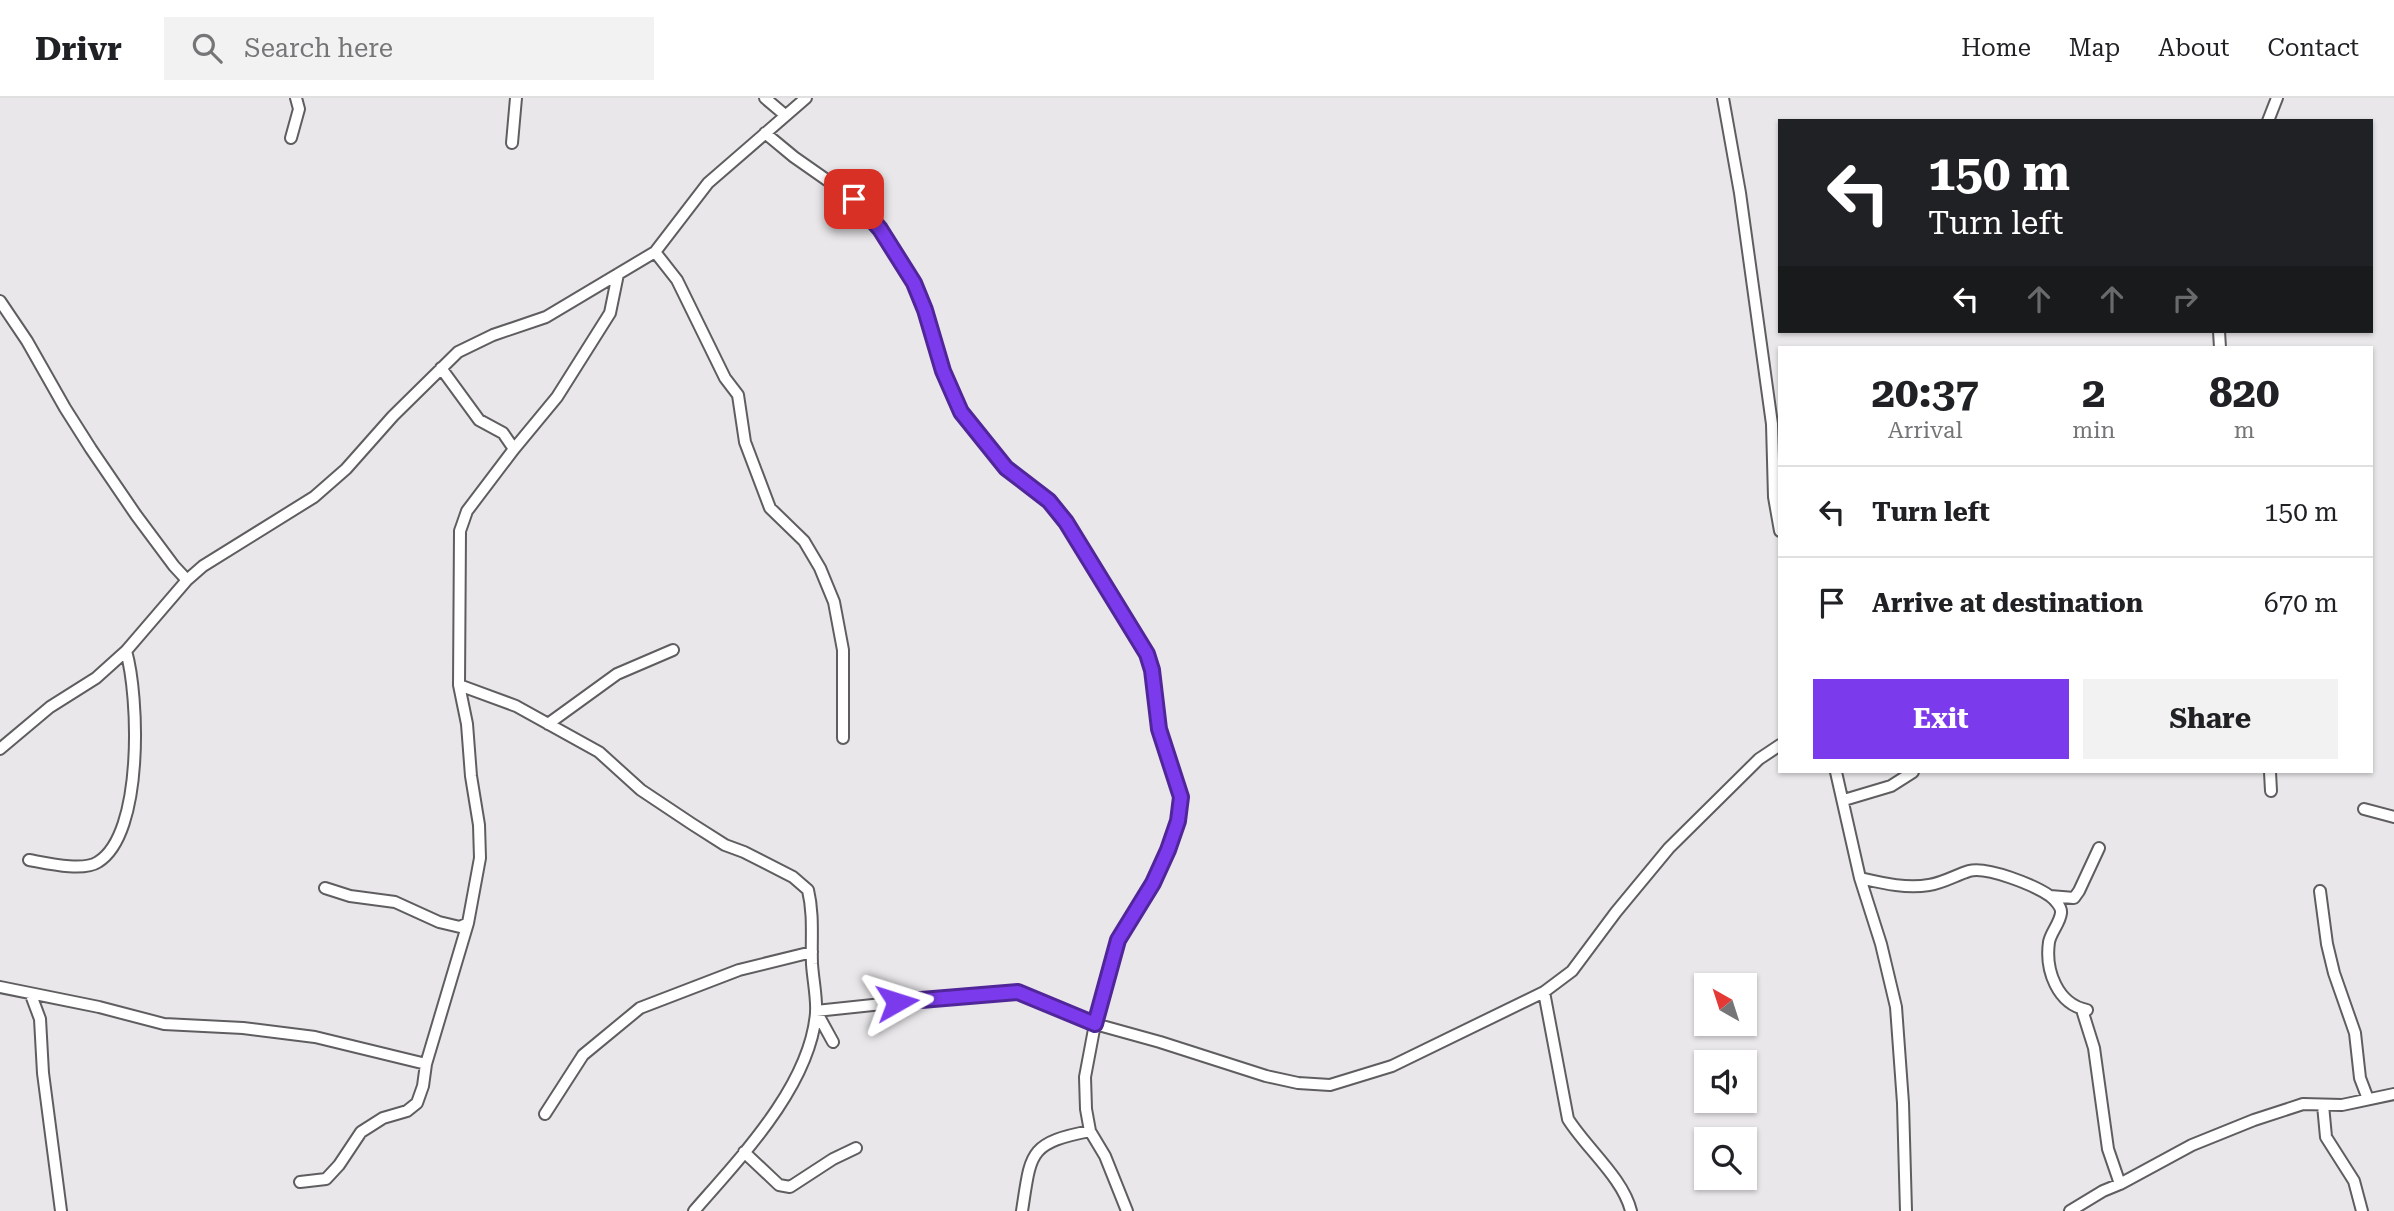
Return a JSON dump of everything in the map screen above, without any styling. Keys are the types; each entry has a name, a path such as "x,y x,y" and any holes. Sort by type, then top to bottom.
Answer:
{"street":[{"path":"290,138 299,109 296,98"},
{"path":"512,143 516,98"},
{"path":"765,98 785,115"},
{"path":"0,749 50,707 96,678 126,651 187,580 203,566 314,497 346,470 458,352 493,335 546,317 655,252 708,183 806,98"},
{"path":"1723,98 1740,193 1772,424 1774,497 1778,520"},
{"path":"2269,119 2277,98"},
{"path":"765,133 854,199 880,229 914,283 943,371 961,412 1006,468 1049,501 1066,522 1147,654 1152,670 1159,729 1181,797 1178,821 1153,883 1118,940 1095,1024 1085,1077 1090,1131 1105,1156 1127,1211"},
{"path":"655,252 677,280 725,378 738,395 745,442 771,508 804,541 820,568 834,602 842,650 843,738"},
{"path":"300,1182 326,1179 361,1132 383,1118 407,1111 418,1102 426,1064 468,923 480,858 467,724 459,685 460,531 467,511 557,397 610,313 618,274"},
{"path":"0,301 91,449 166,556 187,580"},
{"path":"441,368 480,420 503,433 514,449"},
{"path":"548,724 617,674 673,650"},
{"path":"29,860 76,866 93,865 107,854 118,837 135,772 132,673 126,651"},
{"path":"459,685 516,706 599,752 641,790 725,845 762,860 802,883 808,890 812,909 816,1011 812,1037 780,1105 694,1211"},
{"path":"816,1011 1018,992 1095,1024 1266,1076 1330,1086 1392,1066 1544,992 1572,971 1669,848 1759,759 1778,746"},
{"path":"1836,773 1860,878 1881,944 1896,1007 1903,1103 1906,1211"},
{"path":"1844,800 1891,786 1911,773"},
{"path":"2270,773 2271,791"},
{"path":"2364,809 2394,817"},
{"path":"1860,878 1893,885 1928,886 1969,871 1984,869 2050,896 2074,898 2099,848"},
{"path":"325,888 350,896 394,902 439,922 460,926 468,923"},
{"path":"2320,891 2327,944 2334,973 2355,1032 2360,1078 2368,1099"},
{"path":"2050,896 2061,907 2062,914 2049,941 2049,968 2060,992 2068,1002 2087,1010 2083,1013 2094,1048 2108,1149 2120,1184"},
{"path":"545,1114 583,1055 640,1007 739,970 813,952"},
{"path":"0,987 99,1007 164,1024 243,1028 315,1037 426,1064"},
{"path":"1544,992 1568,1119 1621,1186 1631,1211"},
{"path":"31,995 40,1019 43,1073 61,1211"},
{"path":"816,1011 833,1042"},
{"path":"2070,1211 2182,1150 2231,1128 2303,1104 2342,1105 2394,1094"},
{"path":"2323,1105 2326,1137 2354,1181 2361,1211"},
{"path":"1022,1211 1030,1163 1037,1151 1055,1139 1090,1131"},
{"path":"744,1152 779,1185 790,1187 833,1159 856,1148"}],"route":[{"path":"854,199 880,229 914,283 943,371 961,412 1006,468 1049,501 1066,522 1147,654 1152,670 1159,729 1181,797 1178,821 1168,850 1153,883 1118,940 1095,1024 1018,992 897,1002"}]}
